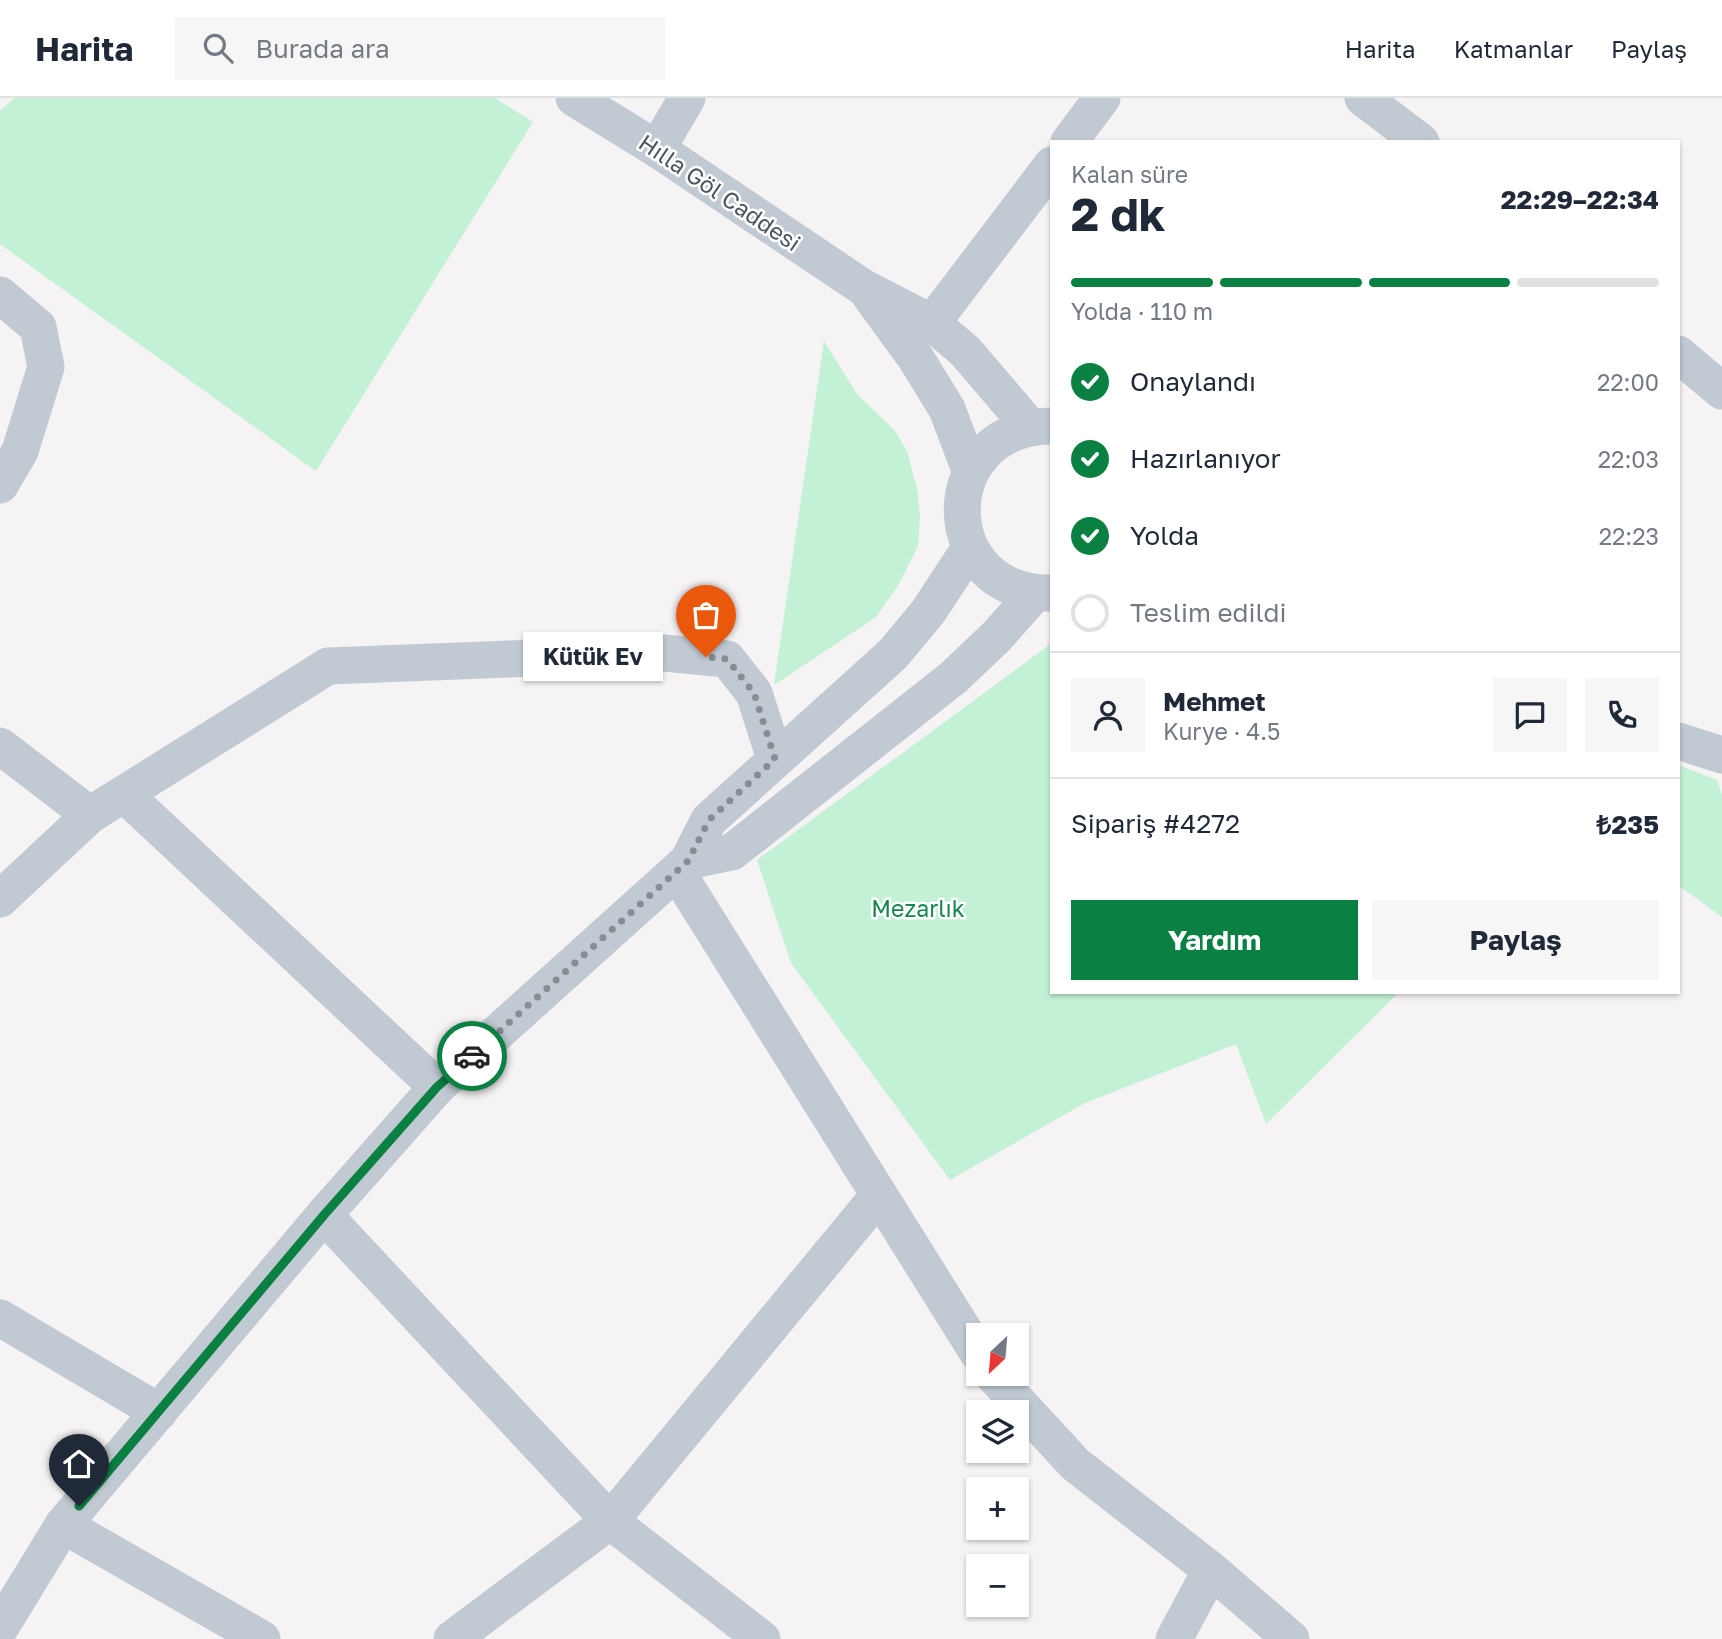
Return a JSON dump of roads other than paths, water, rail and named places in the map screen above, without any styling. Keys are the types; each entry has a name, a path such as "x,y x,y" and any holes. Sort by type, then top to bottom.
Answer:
{"street":[{"name":"Hılla Göl Caddesi","path":"574,98 657,149 864,288"},
{"path":"657,149 687,98"},
{"path":"1070,140 1102,98"},
{"path":"1363,98 1418,140"},
{"path":"932,323 1050,168"},
{"path":"864,288 932,323 965,351 1041,426"},
{"path":"864,288 915,357 947,410 971,470"},
{"path":"0,295 38,327 46,366 20,451 0,485"},
{"path":"1680,356 1722,391"},
{"path":"1041,426 1006,435 986,450 971,470 962,495 961,522 970,548 981,565 996,579 1014,589 1043,594"},
{"path":"0,1628 63,1525 324,1215 437,1087 682,867 709,820 892,654 928,612 970,548"},
{"path":"682,867 732,852 975,659 1043,594"},
{"path":"0,899 90,815 328,666 664,653 727,659 754,693 775,759"},
{"path":"1680,742 1722,755"},
{"path":"0,746 90,815"},
{"path":"124,794 437,1087"},
{"path":"682,867 879,1195 966,1334"},
{"path":"452,1639 610,1521 879,1195"},
{"path":"324,1215 610,1521 762,1639"},
{"path":"0,1318 159,1412"},
{"path":"1003,1386 1075,1464 1211,1570 1291,1639"},
{"path":"63,1525 262,1639"},
{"path":"1174,1639 1211,1570"}],"place":[{"name":"Kütük Ev","path":"706,657"}],"park label":[{"name":"Mezarlık","path":"918,908"}]}
